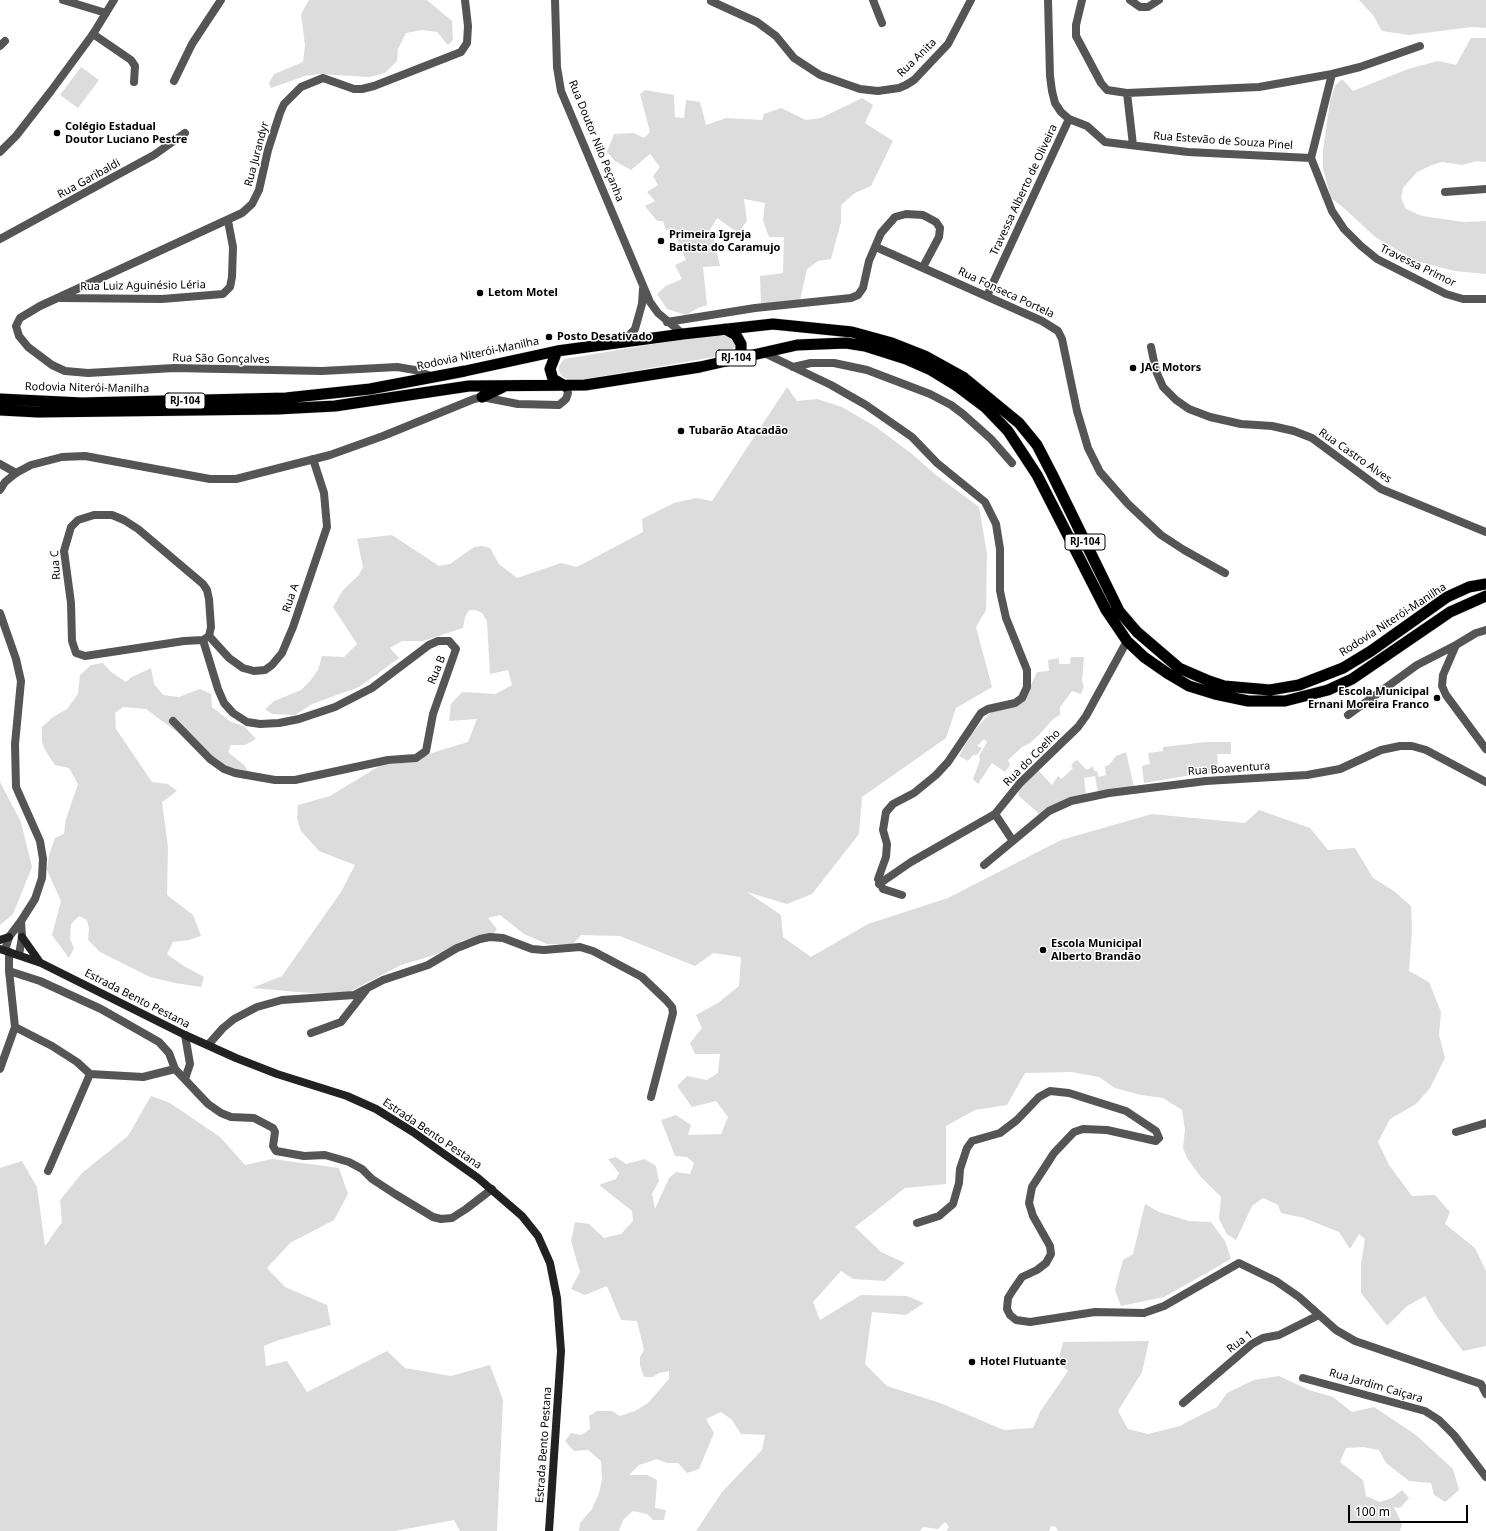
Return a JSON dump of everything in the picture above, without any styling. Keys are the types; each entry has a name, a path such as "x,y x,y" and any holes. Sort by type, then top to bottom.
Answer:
{"highway":[{"name":"Rodovia Niterói-Manilha","path":"0,399 82,403 278,398 370,389 557,351 725,329 773,324 852,332 892,343 925,356 963,377 1019,423 1037,445 1119,611 1137,632 1179,668 1209,682 1224,686 1270,690 1299,685 1343,668 1371,651 1448,597 1469,587 1486,584"},
{"path":"725,329 736,335 742,344 741,351 735,358"},
{"name":"Rodovia Niterói-Manilha","path":"0,410 38,412 277,409 334,406 469,386 585,385 692,368 797,345 825,343 865,346 906,359 931,370 957,386 985,407 1008,431 1037,475 1106,610 1127,641 1167,673 1189,686 1215,694 1248,701 1285,701 1328,690 1352,679 1450,612 1486,596"},
{"path":"557,351 550,369 553,379 566,386"},
{"path":"482,397 506,385"}],"main road":[{"path":"0,940 9,936"},
{"path":"22,937 28,948 41,963"},
{"name":"Estrada Bento Pestana","path":"5,951 41,963 185,1036 243,1061 347,1096 376,1109 413,1132 492,1189 522,1216 538,1236 550,1263 557,1298 561,1352 549,1531"}],"street":[{"path":"63,0 106,13"},
{"path":"0,152 16,136 51,91 93,34 114,0"},
{"path":"174,81 192,44 221,0"},
{"name":"Rua Jurandyr","path":"19,336 16,326 20,318 58,298 228,221 242,213 252,204 259,190 268,150 284,104 301,87 315,79 323,78 354,89 362,89 374,86 461,52 467,43 468,26 465,0"},
{"name":"Rua Doutor Nilo Peçanha","path":"556,0 557,68 562,91 650,302 667,322 684,334"},
{"path":"873,0 882,23"},
{"name":"Rua Anita","path":"711,1 757,22 776,36 794,58 820,75 860,88 878,91 899,88 914,80 948,44 971,0"},
{"name":"Travessa Alberto de Oliveira","path":"987,296 1069,119 1061,112 1055,103 1052,92 1050,76 1048,0"},
{"path":"1082,0 1076,25 1076,36 1080,47 1101,83 1108,90 1127,93 1259,87 1332,74 1360,67 1420,46"},
{"path":"1130,0 1140,7 1148,7 1159,0"},
{"path":"93,34 131,60 135,66 134,82"},
{"path":"1311,158 1332,74"},
{"path":"1127,93 1133,145"},
{"name":"Rua Estevão de Souza Pinel","path":"1069,119 1087,126 1105,142 1188,152 1311,158"},
{"name":"Rua Garibaldi","path":"0,239 133,166 185,133"},
{"name":"Travessa Primor","path":"1311,158 1332,211 1344,230 1360,246 1377,259 1446,294 1462,298 1486,299"},
{"path":"1445,192 1486,189"},
{"path":"667,322 769,306 851,298 858,295 864,288 870,261 881,233 895,217 906,214 923,215 936,222 940,228 939,237 923,267"},
{"name":"Rua Luiz Aguinésio Léria","path":"58,298 162,299 223,294 230,287 232,277 233,247 228,221"},
{"name":"Rua Fonseca Portela","path":"876,247 987,296 1058,331 1062,339 1077,411 1088,448 1100,472 1128,504 1161,535 1225,573"},
{"name":"Rua Doutor Nilo Peçanha","path":"623,342 635,328 640,316 643,284"},
{"name":"Rua São Gonçalves","path":"19,336 28,347 52,365 65,371 73,372 109,373 174,368 322,371 397,367 415,370 434,377"},
{"name":"Rua Castro Alves","path":"1151,347 1156,371 1163,387 1176,400 1189,409 1210,417 1241,424 1272,426 1294,431 1312,438 1381,489 1486,532"},
{"path":"762,352 831,385 877,413 912,437 937,463 985,502 996,524 1000,549 1000,591 1006,618 1027,670 1028,687 1022,698 1015,703 988,709 981,713 948,762 936,775 914,793 893,804 886,812 883,830 887,844 886,857 878,879 879,884 883,889 902,895"},
{"path":"792,367 811,363 841,364 867,370 930,394 951,404 963,414 991,439 1012,463"},
{"path":"0,490 5,482 16,472 31,465 62,457 86,456 210,478 236,479 313,459 382,436 446,409 482,397 518,404 559,405 566,399 566,386"},
{"name":"Rua A","path":"206,638 243,668 254,671 265,670 272,665 282,653 295,621 326,527 324,492 313,459"},
{"path":"0,464 16,472"},
{"name":"Rua C","path":"94,515 112,515 124,520 138,529 203,584 207,590 211,627 206,638 85,656 76,653 72,640 71,603 64,551 71,527 78,520 94,515"},
{"path":"0,614 16,660 21,682 15,744 16,787 28,817 40,841 43,859 42,878 35,899 9,936 5,951 9,971 15,1027 0,1069"},
{"path":"1348,714 1417,665 1476,633 1486,630"},
{"name":"Rua B","path":"173,721 210,759 224,769 235,773 275,780 295,780 388,760 416,758 426,751 435,707 456,649 449,641 438,641 429,644 372,688 334,707 292,720 260,724 247,722 232,713 224,703 218,689 206,638"},
{"name":"Rua do Coelho","path":"879,884 910,862 995,814 1020,783 1078,727 1086,716 1127,641"},
{"path":"1456,645 1443,675 1442,686 1446,695 1486,749"},
{"name":"Rua Boaventura","path":"984,865 1049,811 1071,801 1109,793 1206,781 1306,775 1340,769 1381,750 1400,746 1412,746 1426,750 1486,782"},
{"path":"995,814 1013,841"},
{"path":"19,955 22,937 21,921"},
{"path":"208,1045 223,1028 234,1019 257,1008 282,1000 354,995 383,980 428,965 457,948 490,937 503,938 532,949 544,950 580,947 593,951 642,977 672,1007 673,1013 671,1024 651,1097"},
{"path":"9,971 40,981 94,1006 159,1042 169,1053 176,1069 208,1104 220,1113 231,1117 254,1118 270,1125 274,1129 273,1146 276,1151 304,1156 325,1155 349,1162 362,1169 384,1187 433,1217 441,1219 452,1218 492,1189"},
{"path":"310,1033 341,1022 366,990"},
{"path":"15,1027 52,1046 77,1062 90,1074 143,1077 176,1069"},
{"path":"185,1036 190,1064 185,1079"},
{"path":"48,1171 90,1074"},
{"path":"917,1223 938,1216 953,1204 959,1183 960,1169 967,1148 972,1141 1000,1133 1017,1120 1039,1097 1050,1091 1069,1094 1126,1111 1156,1131 1160,1138 1156,1141 1107,1130 1083,1129 1074,1132 1058,1148 1032,1187 1029,1203 1033,1216 1050,1246 1051,1254 1046,1263 1037,1270 1022,1277 1012,1290 1008,1298 1007,1309 1010,1315 1016,1320 1030,1322 1095,1312 1144,1313 1164,1306 1239,1263 1276,1281 1336,1330 1355,1341 1481,1384 1486,1394"},
{"path":"1456,1132 1486,1124"},
{"name":"Rua 1","path":"1183,1403 1252,1344 1263,1338 1279,1334 1319,1315"},
{"name":"Rua Jardim Caiçara","path":"1304,1378 1425,1412 1439,1420 1454,1435 1486,1477"}],"shaded area":[{"path":"309,0 427,0 452,21 453,40 448,45 437,32 422,30 406,33 398,49 397,61 385,73 369,77 320,74 305,76 271,88 269,83 274,74 303,62 305,45 301,14"},
{"path":"1359,0 1486,0 1486,28 1472,27 1409,35 1382,31 1373,15"},
{"path":"1471,38 1486,38 1486,162 1477,161 1462,165 1442,162 1432,165 1417,172 1403,188 1401,198 1406,209 1422,216 1464,222 1486,221 1486,274 1455,271 1416,261 1375,237 1331,198 1323,169 1323,150 1330,101 1335,86 1342,79 1353,91 1408,69 1438,61 1456,65"},
{"path":"81,67 99,80 78,108 60,95"},
{"path":"645,90 674,95 675,117 684,118 686,100 700,102 706,125 726,118 762,120 764,114 781,108 806,120 821,118 862,98 873,105 865,123 893,141 871,186 855,193 841,205 841,222 831,259 818,261 807,269 800,300 761,304 760,276 783,273 784,237 769,237 763,221 765,203 744,199 747,221 738,233 717,218 710,230 722,237 714,239 720,266 703,267 707,305 686,315 667,309 657,294 666,286 682,279 675,265 686,260 672,228 666,230 663,221 657,221 645,206 655,201 647,192 658,185 653,176 660,167 650,154 631,170 615,161 607,152 614,134 634,133 644,138 650,132 640,94"},
{"path":"703,336 731,337 735,342 735,347 730,353 714,357 586,379 572,380 563,377 559,372 559,366 564,359"},
{"path":"787,387 797,401 817,399 842,407 876,427 979,507 987,554 986,610 976,627 992,687 956,708 946,738 862,797 859,834 812,894 787,904 747,892 781,915 783,937 811,957 868,924 948,898 1061,840 1152,814 1245,823 1259,810 1310,828 1328,850 1355,848 1373,878 1394,891 1411,906 1412,929 1409,971 1429,982 1441,1012 1439,1035 1445,1058 1430,1088 1416,1104 1390,1119 1378,1142 1389,1165 1412,1196 1435,1195 1450,1212 1445,1224 1475,1248 1486,1271 1486,1346 1463,1351 1437,1317 1425,1296 1407,1306 1387,1326 1361,1293 1361,1264 1365,1239 1359,1234 1350,1249 1339,1232 1304,1218 1281,1213 1278,1205 1263,1198 1252,1206 1236,1240 1227,1234 1219,1219 1221,1197 1200,1176 1187,1158 1183,1148 1185,1130 1182,1110 1163,1098 1141,1095 1115,1088 1099,1077 1072,1072 1025,1073 1007,1105 975,1110 946,1126 946,1184 905,1188 855,1227 881,1252 905,1263 885,1281 853,1279 841,1271 813,1302 820,1320 861,1295 907,1296 924,1303 906,1315 872,1312 865,1364 887,1386 940,1403 1004,1430 1033,1428 1040,1412 1068,1371 1058,1362 1063,1342 1149,1341 1142,1372 1118,1411 1128,1429 1148,1434 1180,1426 1217,1407 1227,1393 1254,1380 1279,1376 1309,1390 1333,1397 1352,1412 1374,1407 1416,1435 1453,1469 1459,1490 1445,1502 1434,1495 1431,1483 1409,1481 1386,1463 1379,1450 1363,1447 1346,1448 1340,1462 1363,1480 1366,1496 1380,1502 1392,1498 1402,1490 1409,1498 1400,1508 1394,1507 1402,1524 1400,1531 1058,1531 1056,1527 1051,1526 1049,1531 946,1531 949,1527 945,1522 938,1529 923,1527 920,1531 696,1531 722,1492 762,1450 765,1435 741,1434 732,1420 721,1412 706,1419 714,1433 699,1469 687,1473 678,1463 667,1463 657,1459 639,1465 629,1475 647,1475 657,1480 655,1508 666,1510 664,1520 653,1520 647,1514 633,1511 623,1520 619,1531 579,1531 580,1523 592,1509 599,1493 602,1479 601,1461 588,1450 574,1451 565,1441 571,1433 581,1435 590,1429 589,1416 597,1411 612,1411 620,1416 635,1411 648,1403 669,1379 669,1371 659,1373 653,1377 644,1377 640,1366 640,1357 644,1350 637,1321 621,1320 607,1286 585,1295 571,1289 580,1272 571,1241 575,1222 589,1224 604,1238 621,1234 633,1221 632,1211 599,1185 616,1179 619,1173 608,1159 616,1157 626,1164 645,1159 656,1166 659,1181 652,1194 655,1209 669,1178 676,1172 690,1174 694,1163 687,1157 675,1156 661,1120 676,1115 691,1125 688,1135 721,1134 728,1117 716,1101 692,1107 677,1086 687,1076 707,1080 718,1073 720,1054 695,1054 690,1043 702,1028 696,1015 718,1003 739,986 741,957 713,953 695,966 620,936 581,935 572,945 547,944 524,934 500,915 488,918 497,929 493,934 463,940 444,952 401,965 349,992 310,993 252,988 282,976 341,892 355,865 319,851 301,831 297,819 298,805 330,796 381,765 410,762 438,751 468,742 477,719 449,721 451,704 462,692 496,694 512,685 508,670 490,674 487,621 482,613 476,610 469,610 465,617 463,628 423,641 402,641 390,648 399,658 359,687 312,704 295,715 272,714 265,709 274,701 301,690 318,670 322,656 344,657 357,644 333,607 343,590 359,575 363,567 357,539 392,535 439,566 450,564 474,547 482,546 490,548 499,564 517,578 561,563 577,567 643,532 642,519 674,503 696,498 712,501"},
{"path":"1071,657 1084,657 1082,682 1084,686 1081,694 1072,691 1060,707 1060,715 1053,719 1039,735 1030,743 1022,747 1008,760 1010,765 1005,772 992,763 978,784 973,779 980,760 979,756 987,742 984,739 977,746 982,748 977,755 973,755 968,761 959,756 972,733 991,712 1025,698 1037,672 1049,671 1048,660 1059,658 1059,664 1070,664"},
{"path":"103,663 111,672 126,682 132,677 151,668 154,684 163,695 179,697 200,689 211,694 212,707 231,722 244,726 256,739 245,745 231,745 228,752 244,765 250,774 210,764 177,732 146,709 123,707 115,713 116,729 152,782 168,784 177,791 162,802 168,847 167,895 193,915 201,936 189,940 173,942 167,954 182,965 204,977 201,987 150,977 100,952 88,940 89,929 87,920 79,916 71,924 70,939 74,948 69,958 52,935 61,901 47,870 49,855 55,838 64,834 66,819 78,784 69,768 55,765 45,750 42,742 42,727 53,717 67,709 78,694 80,675 91,665"},
{"path":"1206,742 1231,742 1231,754 1217,754 1219,773 1191,775 1144,783 1142,766 1150,764 1148,753 1163,751 1163,747"},
{"path":"1126,752 1134,787 1098,792 1095,776 1084,778 1086,795 1039,814 1019,796 1018,790 1038,770 1052,785 1058,776 1061,779 1073,768 1071,766 1077,760 1087,770 1093,766 1094,771 1097,771 1099,777 1106,775 1105,766 1109,765 1116,756"},
{"path":"0,782 21,822 32,867 13,914 0,925"},
{"path":"151,1096 170,1103 220,1137 245,1165 272,1159 339,1168 348,1194 334,1220 290,1243 267,1268 285,1287 327,1305 331,1325 264,1346 266,1366 287,1361 307,1392 387,1351 405,1368 451,1376 490,1365 503,1400 497,1531 460,1531 454,1520 395,1531 0,1531 0,1168 22,1161 37,1187 45,1246 62,1222 60,1200 82,1173 128,1136"},
{"path":"1145,1204 1159,1212 1189,1221 1211,1222 1225,1241 1231,1259 1164,1297 1121,1306 1115,1290 1123,1260 1133,1254"}],"place":[{"name":"Colégio Estadual Doutor Luciano Pestre","path":"57,133"},
{"name":"Primeira Igreja Batista do Caramujo","path":"661,241"},
{"name":"Letom Motel","path":"480,293"},
{"name":"Posto Desativado","path":"549,337"},
{"name":"JAC Motors","path":"1133,368"},
{"name":"Tubarão Atacadão","path":"681,431"},
{"name":"Escola Municipal Ernani Moreira Franco","path":"1437,698"},
{"name":"Escola Municipal Alberto Brandão","path":"1043,950"},
{"name":"Hotel Flutuante","path":"972,1362"}]}
